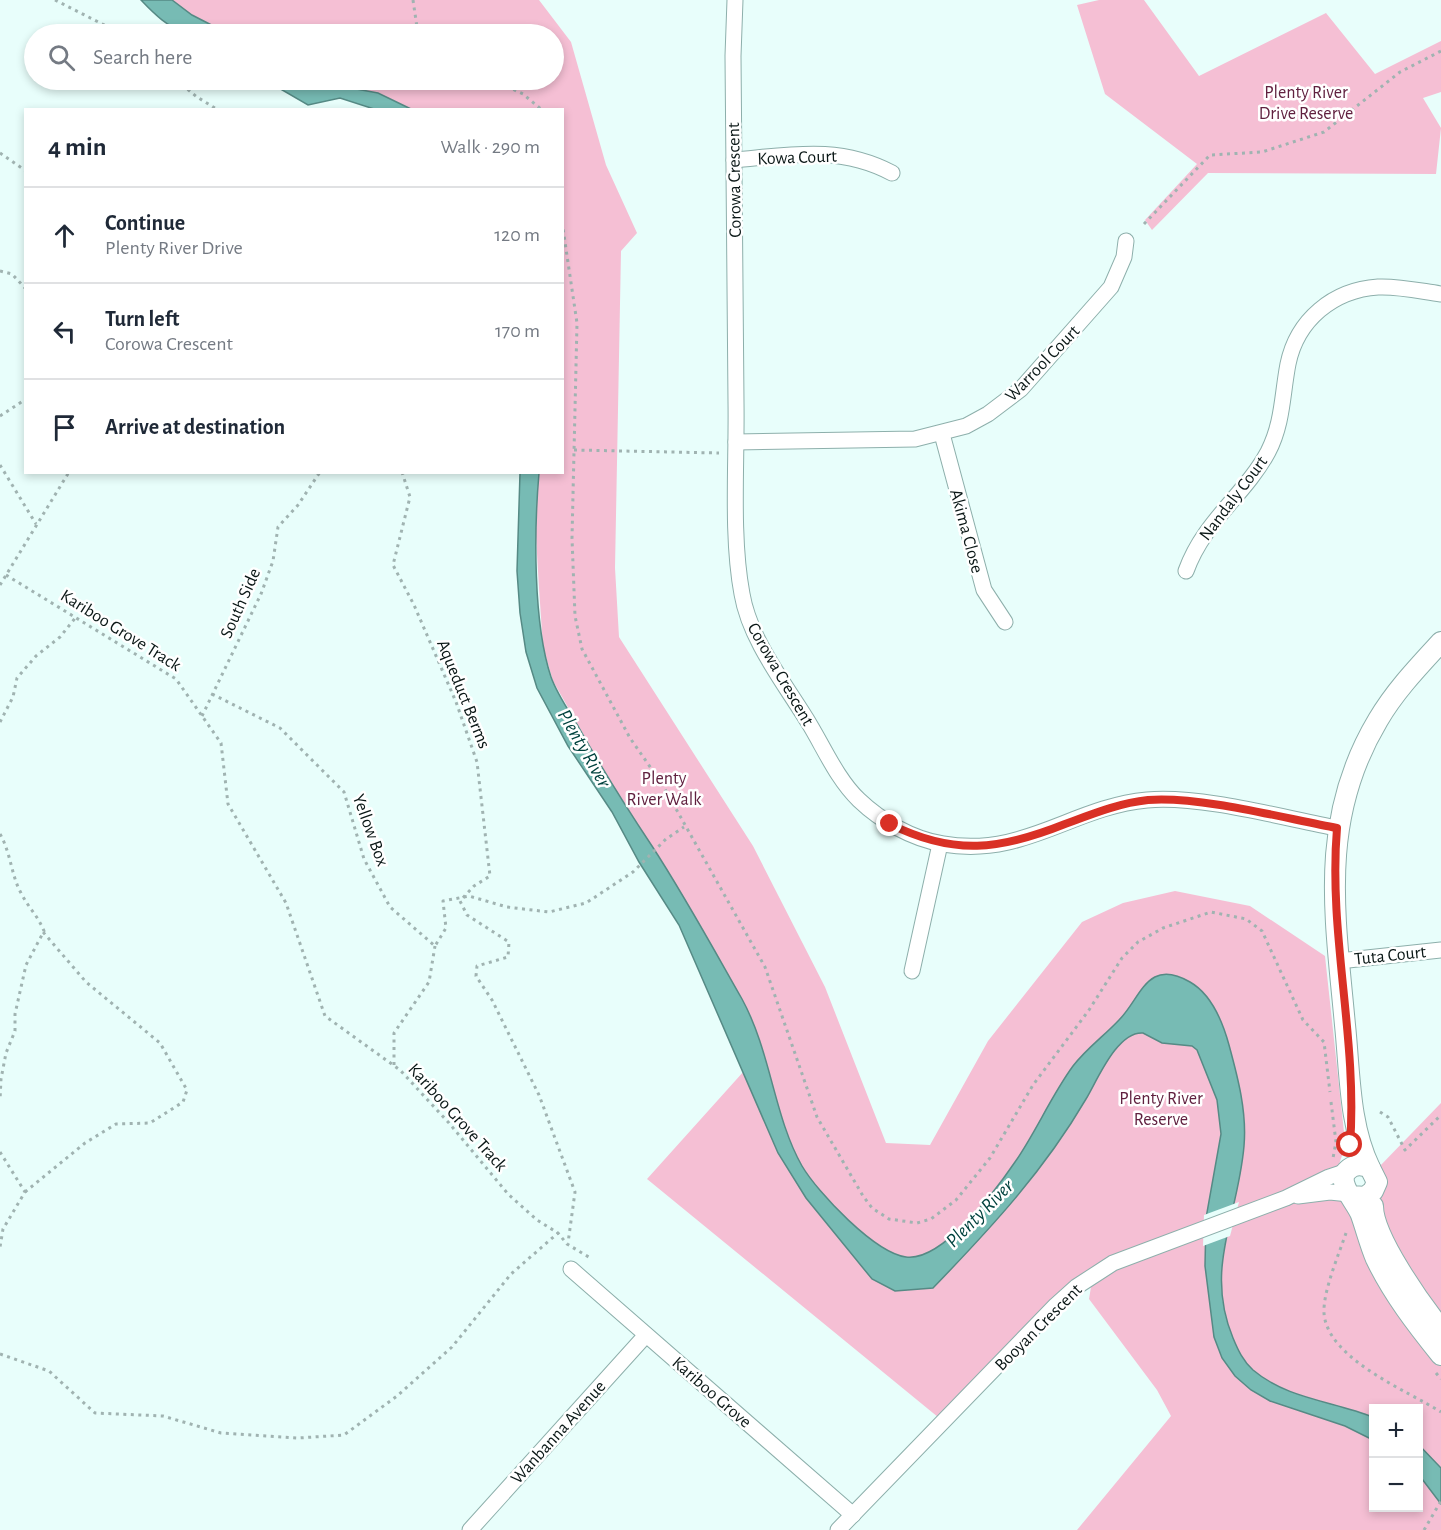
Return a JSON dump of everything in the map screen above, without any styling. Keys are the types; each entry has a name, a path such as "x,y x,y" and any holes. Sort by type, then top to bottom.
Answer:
{"street":[{"name":"Corowa Crescent","path":"735,0 736,442 742,597 756,633 844,782 855,796 890,824 940,844 971,847 1009,844 1109,808 1149,800 1209,805 1337,828"},
{"name":"Kowa Court","path":"734,160 833,154 864,159 892,173"},
{"name":"Warrool Court","path":"736,442 894,441 942,434 988,414 1021,389 1111,287 1124,257 1126,242"},
{"name":"Nandaly Court","path":"1186,571 1199,541 1248,482 1268,452 1281,419 1292,349 1298,336 1317,311 1346,294 1364,289 1395,288 1441,294"},
{"name":"Akima Close","path":"942,434 984,590 1005,622"},
{"path":"1441,642 1400,687 1378,719 1351,778 1337,828 1334,876 1339,961 1353,1104 1362,1153 1377,1182 1373,1191 1376,1222 1411,1288 1441,1329"},
{"path":"912,971 940,844"},
{"name":"Tuta Court","path":"1339,961 1441,950"},
{"path":"1353,1104 1347,1171 1343,1183 1391,1289 1441,1355"},
{"path":"1347,1171 1355,1166 1370,1168"},
{"name":"Booyan Crescent","path":"838,1530 1056,1305 1094,1274 1138,1253 1286,1198 1347,1171"},
{"path":"1350,1195 1361,1198 1373,1191"},
{"name":"Booyan Crescent","path":"1286,1198 1330,1192 1350,1195"},
{"name":"Kariboo Grove","path":"571,1269 853,1515"},
{"name":"Wanbanna Avenue","path":"470,1530 646,1335"}],"path":[{"path":"55,0 102,24"},
{"path":"413,0 417,24"},
{"path":"1144,224 1210,155 1255,153 1324,132 1400,72 1441,51"},
{"path":"188,90 215,108"},
{"path":"515,90 524,94 540,108"},
{"path":"0,153 24,170"},
{"path":"0,272 12,274 24,287"},
{"path":"0,416 24,400"},
{"path":"574,450 722,453"},
{"path":"0,465 36,524"},
{"path":"0,585 68,474"},
{"name":"South Side","path":"202,716 261,594 273,561 278,527 298,505 319,474"},
{"name":"Aqueduct Berms","path":"403,474 410,497 393,565 456,702 477,762 490,876 474,886 464,897"},
{"name":"Kariboo Grove Track","path":"6,575 176,679 220,744 228,804 286,903 325,1016 393,1066 449,1123 508,1194 537,1220 558,1233 567,1244 592,1259"},
{"path":"0,722 14,697 17,678 36,656 60,637 76,617"},
{"name":"Yellow Box","path":"212,694 280,728 344,792 364,859 390,907 435,946"},
{"path":"393,1066 394,1033 429,982 435,946 446,928 443,901 464,897 549,912 586,903 633,872 666,839 684,826"},
{"path":"0,834 9,850 21,892 38,916 43,932 86,982 160,1043 187,1090 183,1102 150,1123 116,1124 85,1143 24,1192 2,1229 0,1247"},
{"path":"464,897 460,901 467,915 509,942 508,957 477,966 476,976 492,1000 539,1095 575,1192 567,1244"},
{"path":"0,1100 6,1053 15,1031 15,1014 26,965 43,932"},
{"path":"1380,1112 1388,1118 1405,1150 1441,1114"},
{"path":"0,1152 24,1192"},
{"path":"1348,1226 1328,1293 1324,1314 1327,1323 1348,1353 1370,1371 1393,1387 1441,1412"},
{"path":"0,1354 49,1371 95,1413 162,1416 221,1433 298,1438 344,1435 397,1396 452,1347 512,1274 558,1233"},
{"path":"1424,1530 1441,1501"}],"green space":[{"name":"Plenty River Reserve","path":"172,0 539,0 557,24 210,24 192,15"},
{"name":"Plenty River Drive Reserve","path":"1099,0 1144,0 1199,76 1326,13 1375,74 1441,41 1441,92 1423,98 1441,128 1436,174 1208,173 1152,230 1145,220 1197,164 1105,94 1077,5"},
{"name":"Plenty River Reserve","path":"564,33 571,42 606,165 637,233 621,251 615,568 619,637 753,846 825,987 886,1143 930,1145 988,1041 1082,922 1123,903 1175,891 1250,906 1325,956 1344,1132 1344,1150 1338,1167 1441,1364 1441,1530 1077,1530 1171,1416 1157,1390 1089,1299 1093,1275 944,1422 647,1179 753,1061 707,941 674,881 628,813 553,681 543,647 535,519 539,474 564,474 564,108 409,108 378,93 362,90 564,90"},
{"path":"1441,1103 1441,1319 1402,1262 1379,1207 1384,1184 1379,1167"}],"water":[{"path":"141,0 172,0 192,15 210,24 168,24"},
{"path":"282,90 362,90 378,93 409,108 371,108 340,98 308,105"},
{"name":"Plenty River","path":"520,474 539,474 536,576 541,630 551,677 563,702 687,902 742,999 760,1041 785,1127 802,1166 848,1220 879,1245 906,1257 920,1256 951,1237 982,1206 1006,1174 1023,1150 1058,1089 1084,1053 1119,1020 1154,977 1164,974 1176,976 1197,987 1210,1001 1220,1019 1232,1057 1243,1108 1245,1133 1241,1172 1222,1265 1225,1313 1233,1338 1246,1363 1266,1380 1295,1393 1369,1416 1369,1438 1345,1426 1270,1401 1251,1390 1235,1376 1222,1358 1214,1337 1205,1266 1206,1218 1221,1134 1217,1100 1197,1050 1192,1046 1162,1043 1143,1033 1125,1040 1109,1058 1070,1125 1034,1175 975,1244 933,1288 895,1291 872,1279 806,1198 778,1153 679,925 639,862 612,812 568,746 537,688 526,652 517,571"},
{"path":"1423,1449 1441,1468 1441,1504 1423,1480"}],"pier":[{"path":"1239,1202 1230,1236 1203,1246 1204,1215"}],"route":[{"path":"890,824 940,844 988,847 1028,838 1109,808 1149,800 1173,800 1337,828 1334,901 1353,1104 1350,1145"}],"park label":[{"name":"Plenty River Walk","path":"664,788"}]}
